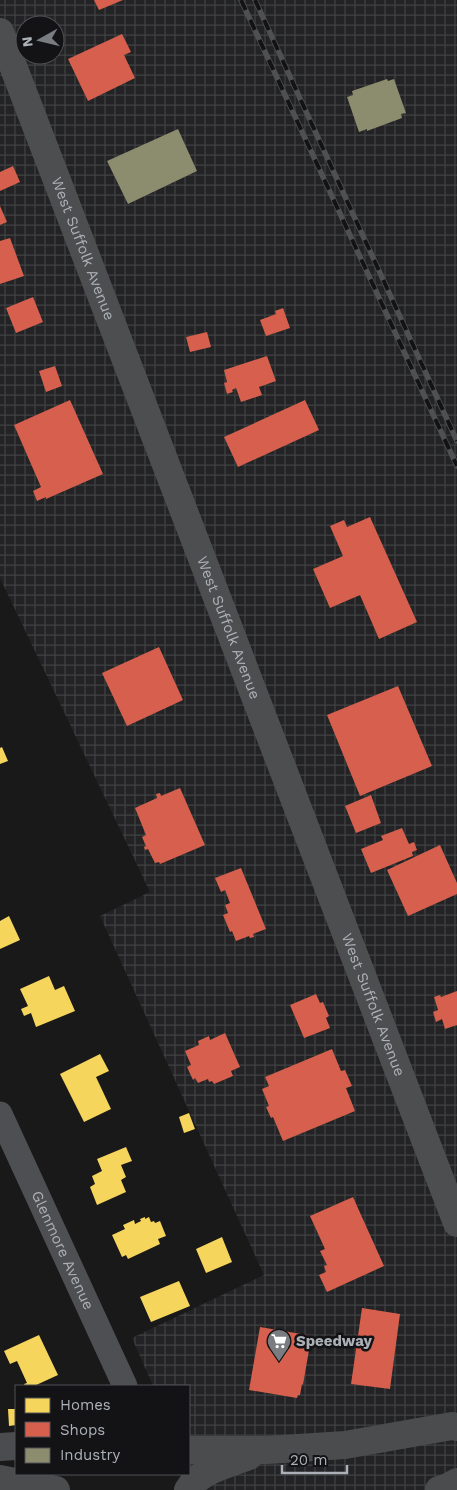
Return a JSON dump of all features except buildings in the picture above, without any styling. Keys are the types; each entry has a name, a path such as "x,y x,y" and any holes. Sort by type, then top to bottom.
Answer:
{"main road":[{"name":"West Suffolk Avenue","path":"0,32 457,1223"},
{"path":"190,1450 266,1450 345,1445 457,1427"},
{"path":"0,1447 15,1446"},
{"path":"188,1490 193,1482 214,1469 266,1450"},
{"path":"0,1479 56,1490"},
{"path":"439,1490 457,1482"}],"street":[{"name":"Glenmore Avenue","path":"0,1114 125,1385"}],"shaded area":[{"path":"0,0 457,0 457,1490 199,1490 190,1470 190,1385 153,1385 132,1338 264,1275 100,916 150,892 0,578"}],"railway":[{"path":"241,0 457,466"},
{"path":"255,0 457,441"}],"place":[{"name":"Speedway","path":"279,1362"}]}
